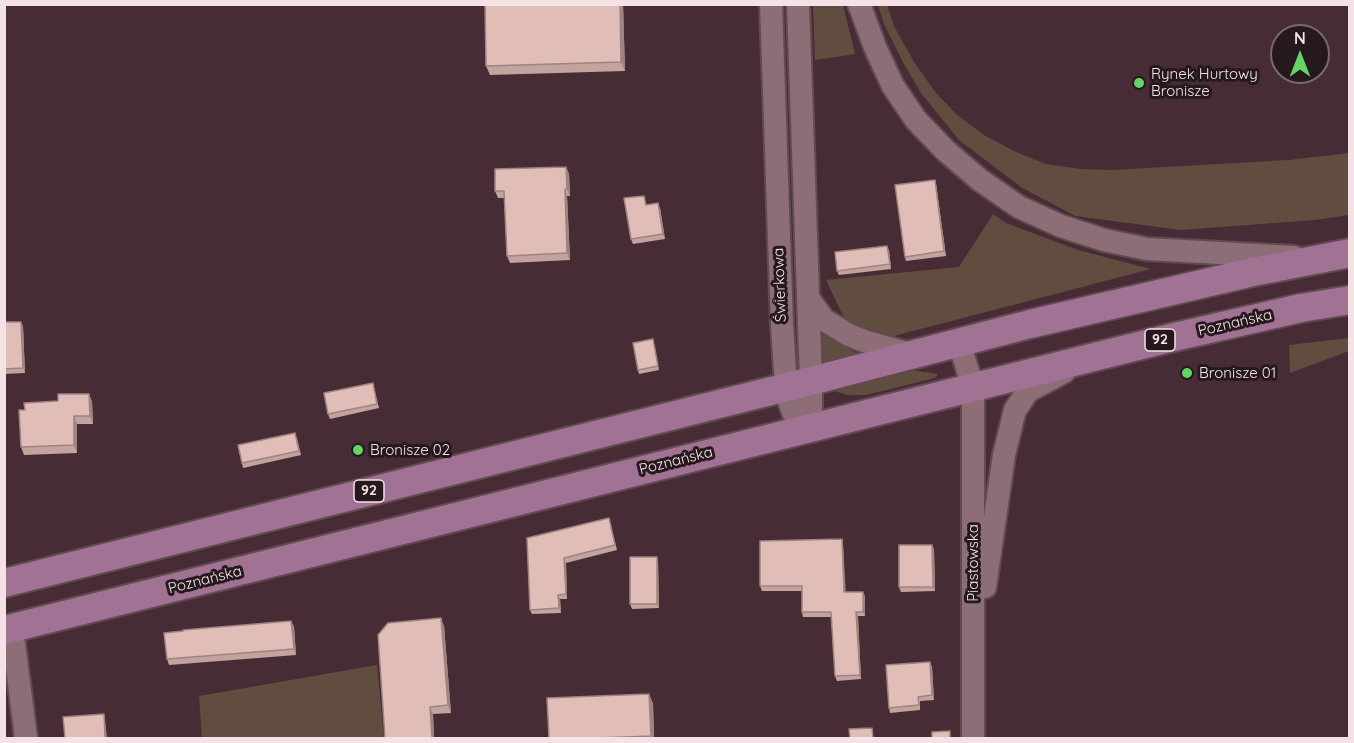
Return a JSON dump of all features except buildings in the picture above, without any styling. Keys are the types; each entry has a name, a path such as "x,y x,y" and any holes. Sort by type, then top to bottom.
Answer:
{"main road":[{"name":"92","path":"4,583 1030,324 1253,272 1336,256"},
{"name":"Poznańska","path":"8,629 1091,357 1301,308 1350,300"}],"street":[{"name":"Świerkowa","path":"771,4 782,325 799,384"},
{"name":"Świerkowa","path":"798,4 808,298 799,384 789,401 793,412 806,429"},
{"path":"859,4 893,86 916,120 946,151 980,180 1019,207 1061,226 1104,240 1147,249 1336,256"},
{"name":"Świerkowa","path":"808,298 824,320 849,335 914,355"},
{"name":"Piastowska","path":"960,343 973,387 973,738"},
{"path":"973,680 1004,455 1015,410 1028,391 1091,357"},
{"path":"8,629 26,738"}],"shaded area":[{"path":"813,5 843,5 855,54 815,60"},
{"path":"878,5 887,5 894,26 914,62 936,93 957,115 984,135 1016,152 1046,164 1081,169 1112,170 1288,160 1349,153 1349,215 1315,220 1181,230 1075,216 1021,187 959,140 921,93 884,24"},
{"path":"993,214 1006,223 1078,250 1151,269 890,337 847,324 826,280 959,267"},
{"path":"819,329 822,329 836,342 855,354 821,362"},
{"path":"1349,338 1349,351 1290,373 1289,345"},
{"path":"904,370 938,374 935,378 866,395 848,395 830,390"},
{"path":"377,665 384,738 202,738 199,696"}],"place":[{"name":"Rynek Hurtowy Bronisze","path":"1139,83"},
{"name":"Bronisze 01","path":"1187,373"},
{"name":"Bronisze 02","path":"358,450"}]}
